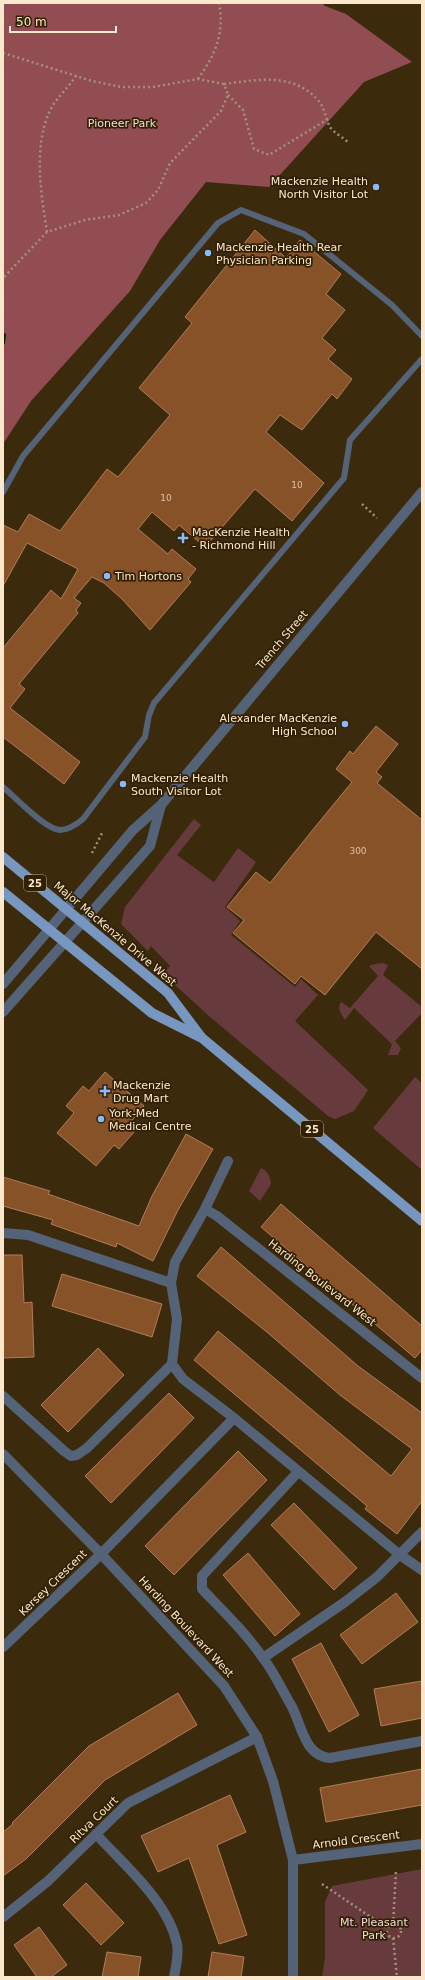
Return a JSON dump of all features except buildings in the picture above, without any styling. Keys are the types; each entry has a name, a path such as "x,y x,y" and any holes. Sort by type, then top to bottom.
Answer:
{"main road":[{"name":"Major MacKenzie Drive West","path":"3,857 168,993 202,1038 422,1221"},
{"name":"Major MacKenzie Drive West","path":"3,892 152,1013 202,1038"}],"street":[{"name":"Trench Street","path":"66,910 133,830 161,805 422,492"},
{"name":"Trench Street","path":"3,1012 150,846 161,805"},
{"path":"3,984 48,929 66,910"},
{"path":"3,1396 64,1451 71,1456 77,1455 87,1448 172,1364 177,1319 171,1282 175,1262 205,1210 228,1161"},
{"name":"Harding Boulevard West","path":"205,1210 217,1216 422,1378"},
{"path":"3,1234 28,1235 171,1282"},
{"path":"172,1364 183,1379 234,1418 400,1555 422,1570"},
{"path":"101,1554 234,1418"},
{"name":"Harding Boulevard West","path":"3,1454 101,1554 224,1686 257,1738 273,1781 293,1860 293,1977"},
{"path":"298,1472 202,1576 202,1589 263,1658 292,1707 305,1739 320,1757 330,1758 422,1741"},
{"path":"263,1658 345,1602 400,1555 422,1532"},
{"name":"Kersey Crescent","path":"3,1647 101,1554"},
{"name":"Ritva Court","path":"3,1917 48,1881 128,1803 257,1738"},
{"path":"96,1834 142,1882 171,1924 177,1945 174,1977"},
{"name":"Arnold Crescent","path":"293,1860 422,1844"}],"lane":[{"path":"3,492 23,456 218,223 241,210 304,234 392,305 422,336"},
{"path":"3,787 49,826 61,830 77,824 83,819 145,737 149,715 154,703 344,478 350,440 422,359"}],"path":[{"path":"198,79 211,61 221,34 219,3"},
{"path":"3,53 76,76 121,87 153,87 198,79 224,84 280,79 300,86 318,99 331,128 349,143"},
{"path":"47,232 40,188 43,132 53,106 76,76"},
{"path":"224,84 228,94 242,110 254,149 269,155 328,119"},
{"path":"3,278 47,232 85,220 119,215 146,203 158,190 170,163 221,111 228,94"},
{"path":"362,504 377,518"},
{"path":"92,853 102,833"},
{"path":"388,1928 393,1924 396,1871"},
{"path":"322,1884 388,1928"},
{"path":"393,1924 399,1927 401,1932 399,1936 393,1938"},
{"path":"388,1928 388,1934 393,1938 397,1977"}],"green space":[{"name":"Pioneer Park","path":"3,3 322,3 325,6 346,14 412,62 364,82 269,187 206,182 160,240 130,291 31,401 3,444"},
{"path":"194,819 201,825 177,855 214,882 238,848 256,862 225,907 240,921 231,935 295,987 301,979 318,995 295,1021 368,1090 354,1111 335,1119 328,1116 209,1016 163,974 170,966 151,946 148,951 121,924 125,907"},
{"path":"383,963 388,965 383,975 422,1007 422,1013 395,1041 401,1048 398,1055 388,1055 392,1044 354,1008 345,1020 339,1009 341,1002 350,1008 378,976 369,966"},
{"path":"415,1077 422,1083 422,1170 373,1128"},
{"path":"261,1168 268,1174 271,1184 260,1201 249,1191"},
{"name":"Mt. Pleasant Park","path":"422,1869 422,1977 322,1977 325,1958 325,1902 332,1886"}],"waterway":[{"path":"3,343 4,335"}],"place":[{"name":"Mackenzie Health North Visitor Lot","path":"376,187"},
{"name":"Mackenzie Health Rear Physician Parking","path":"208,253"},
{"name":"MacKenzie Health - Richmond Hill","path":"183,538"},
{"name":"Tim Hortons","path":"107,576"},
{"name":"Alexander MacKenzie High School","path":"345,724"},
{"name":"Mackenzie Health South Visitor Lot","path":"123,784"},
{"name":"Mackenzie Drug Mart","path":"105,1091"},
{"name":"York-Med Medical Centre","path":"101,1119"}]}
